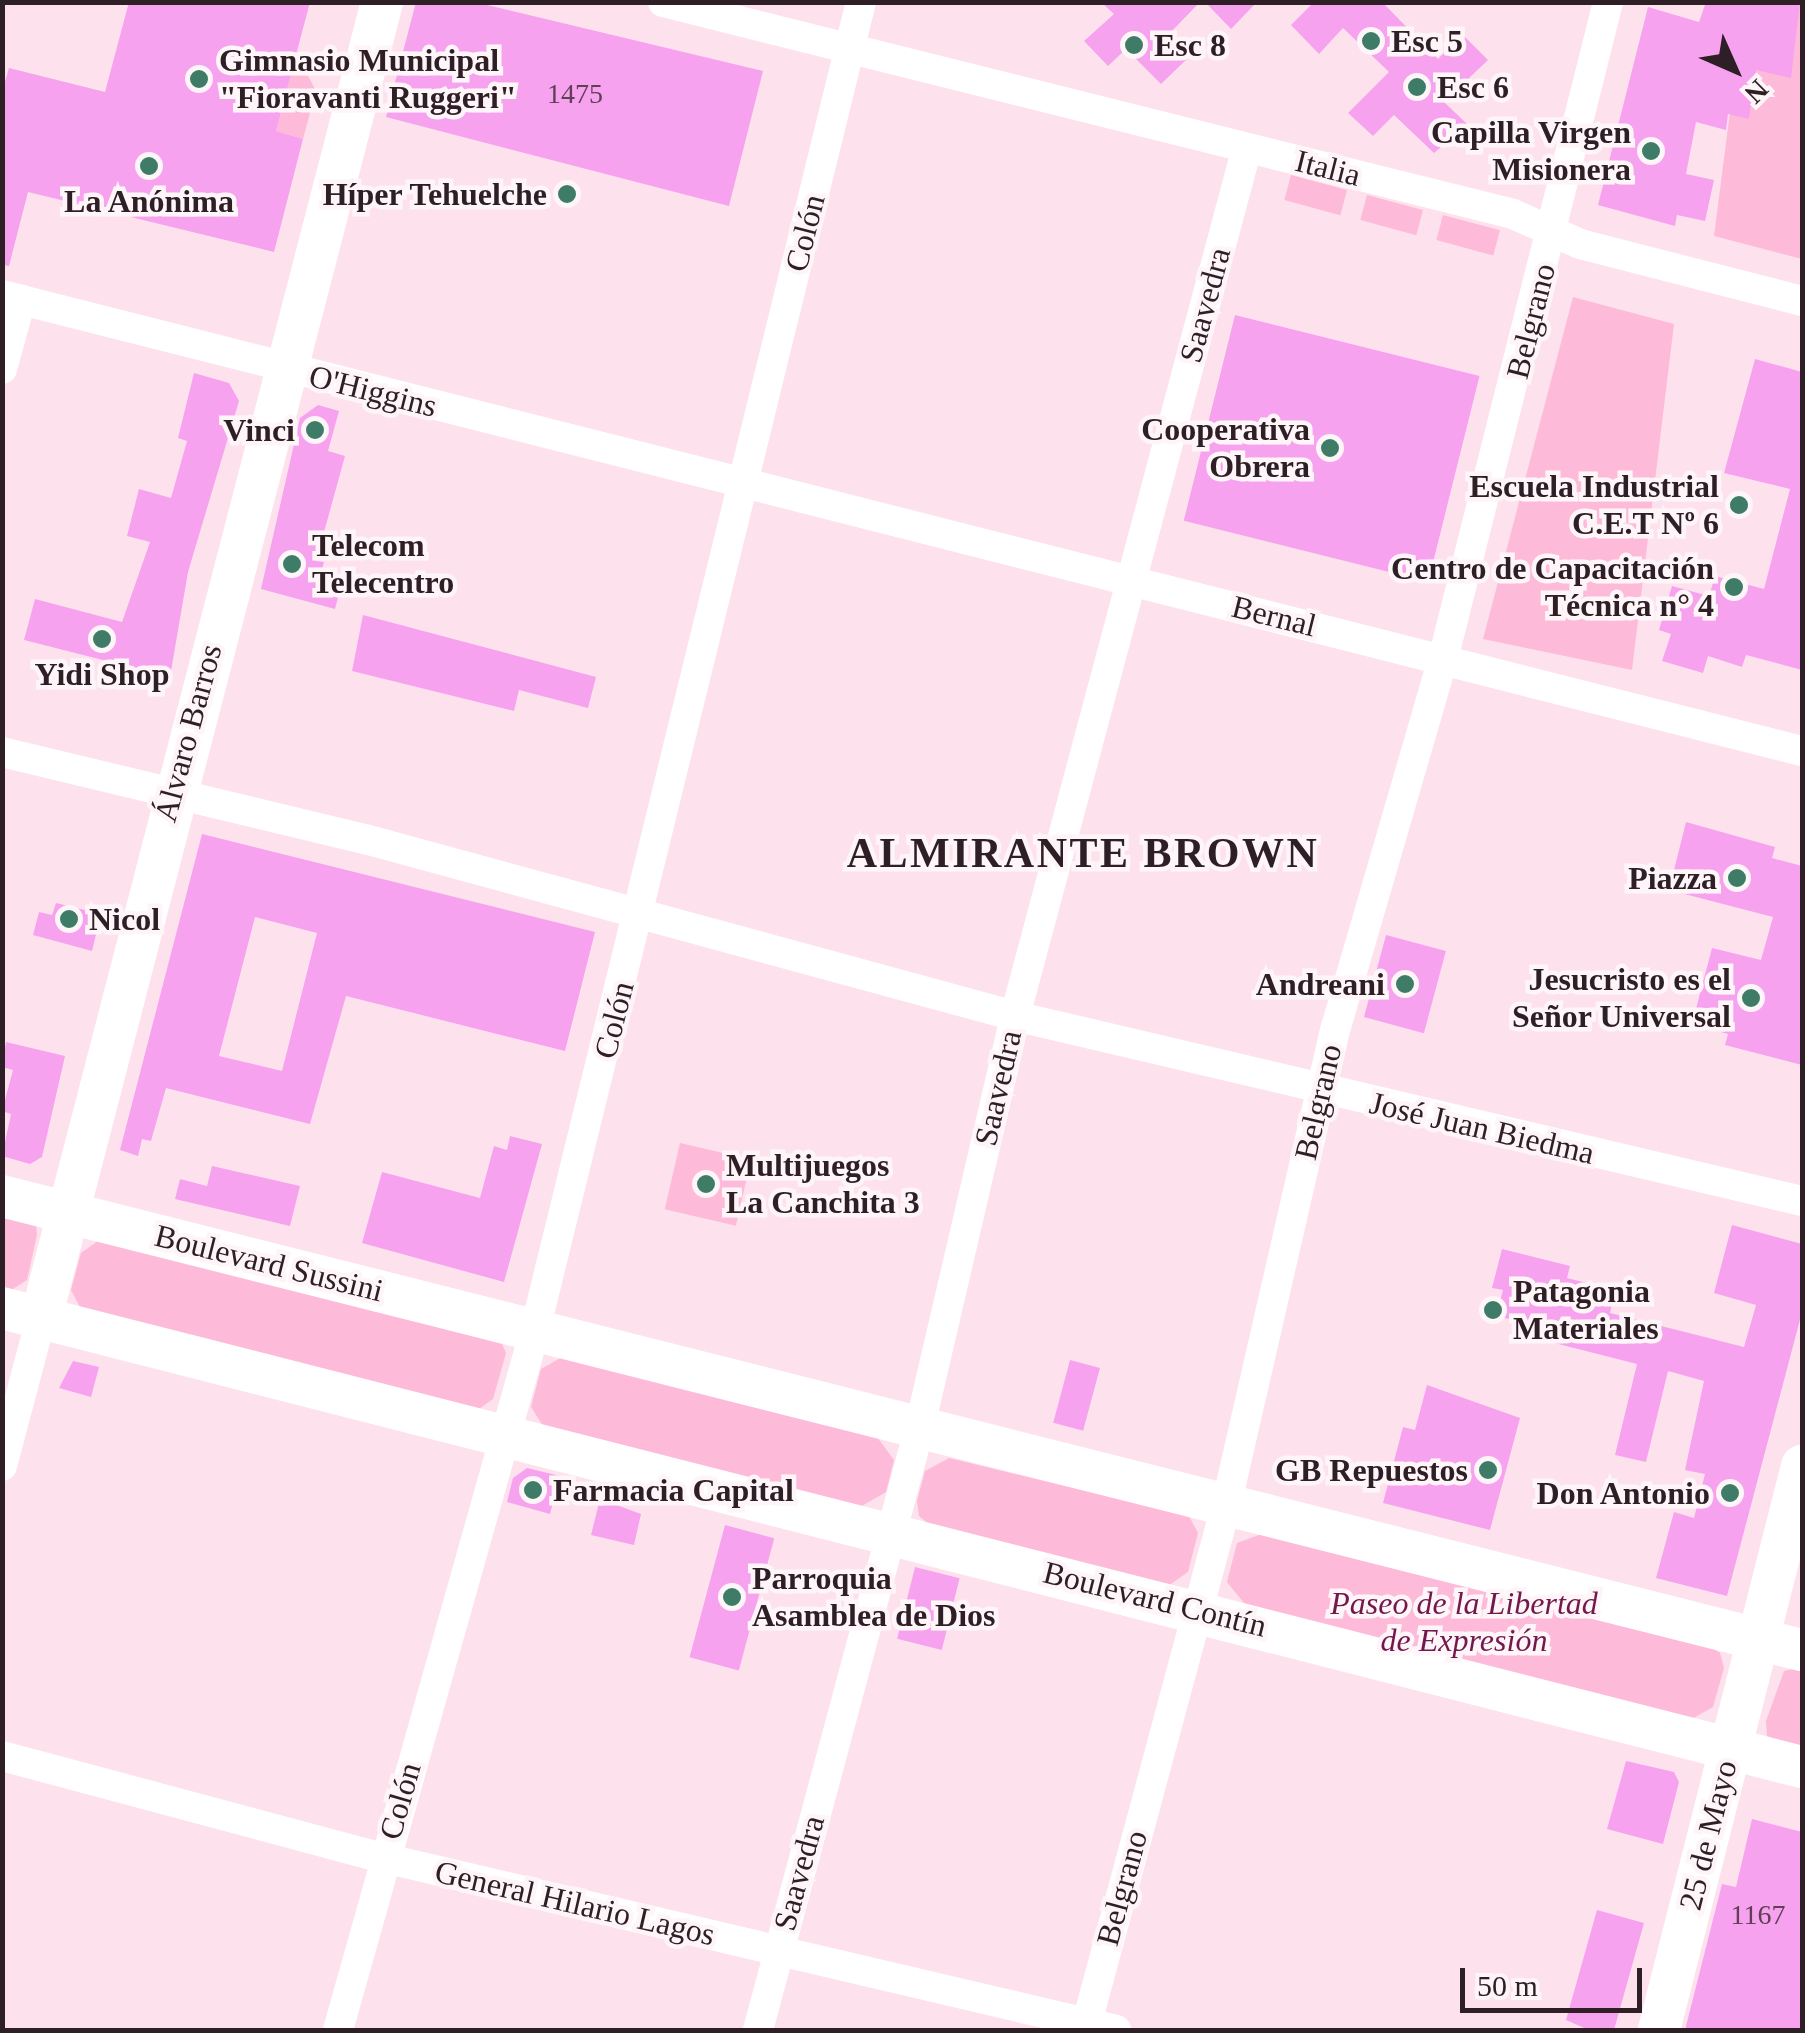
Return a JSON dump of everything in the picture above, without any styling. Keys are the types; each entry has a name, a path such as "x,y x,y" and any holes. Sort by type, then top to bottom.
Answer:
{"main road":[{"name":"Álvaro Barros","path":"22,1313 68,1213 172,794 382,2"},
{"name":"Boulevard Sussini","path":"2,1196 535,1330"},
{"path":"22,1313 505,1437"},
{"path":"535,1330 918,1430 1802,1650"},
{"name":"Boulevard Contín","path":"505,1437 1196,1608 1802,1768"},
{"name":"25 de Mayo","path":"1659,2030 1802,1466"}],"street":[{"name":"Italia","path":"664,2 1512,214 1554,232 1802,301"},
{"name":"Colón","path":"859,50 862,2"},
{"name":"Colón","path":"338,2030 535,1330 744,483 859,50 880,2"},
{"name":"Belgrano","path":"1096,2028 1196,1608 1226,1506 1320,1090 1443,658 1554,232 1608,2"},
{"name":"Saavedra","path":"758,2030 918,1430 1015,1016 1247,148"},
{"name":"O'Higgins","path":"12,297 744,483"},
{"path":"2,368 12,297"},
{"name":"Bernal","path":"744,483 1802,750"},
{"name":"José Juan Biedma","path":"2,752 640,914 1015,1016 1802,1201"},
{"name":"Álvaro Barros","path":"2,1466 22,1313"},
{"name":"General Hilario Lagos","path":"2,1756 384,1858 1096,2028"}],"green space":[{"path":"1744,3 1802,3 1802,259 1714,236"},
{"path":"293,65 305,70 316,91 303,139 276,131"},
{"path":"1291,175 1347,190 1340,215 1284,200"},
{"path":"1367,195 1423,210 1416,235 1360,220"},
{"path":"1443,215 1500,230 1493,255 1436,240"},
{"path":"1573,297 1674,324 1632,670 1483,639"},
{"name":"Multijuegos La Canchita 3","path":"680,1143 751,1159 736,1226 665,1209"},
{"path":"2,1212 36,1225 37,1235 27,1280 8,1292 3,1291"},
{"path":"102,1238 502,1344 506,1353 493,1399 476,1411 82,1311 71,1290 81,1253"},
{"path":"564,1356 877,1437 894,1460 886,1492 860,1507 545,1429 531,1407 541,1369"},
{"path":"949,1458 1189,1516 1198,1533 1188,1572 1168,1586 930,1525 919,1516 917,1501 925,1471"},
{"name":"Paseo de la Libertad de Expresión","path":"1267,1532 1707,1644 1720,1653 1724,1668 1713,1707 1690,1720 1248,1608 1227,1582 1237,1543"},
{"path":"1802,1667 1802,1751 1767,1736 1766,1721 1784,1671"}],"building":[{"name":"La Anónima","path":"129,2 310,2 276,131 303,139 274,252 28,192 9,266 2,265 2,92 9,68 105,92"},
{"name":"Híper Tehuelche","path":"416,2 475,2 763,71 729,206 386,117"},
{"name":"Esc 8","path":"1101,2 1200,2 1169,34 1190,56 1161,84 1126,49 1108,66 1084,41 1114,14"},
{"path":"1205,2 1257,2 1231,29"},
{"name":"Esc 6","path":"1314,2 1382,2 1438,59 1462,34 1488,60 1444,102 1467,124 1434,153 1394,115 1373,136 1348,113 1389,72 1343,28 1319,54 1291,25"},
{"path":"1706,2 1800,2 1791,78 1756,70 1749,119 1728,114 1726,130 1696,122 1686,174 1714,180 1705,221 1677,215 1675,226 1598,205 1648,7 1699,22"},
{"name":"Cooperativa Obrera","path":"1235,315 1480,376 1428,582 1184,521"},
{"path":"1755,359 1802,372 1802,670 1746,655 1742,667 1708,656 1703,673 1662,661 1671,634 1659,630 1672,586 1709,596 1715,576 1764,589 1790,489 1724,473"},
{"path":"194,373 229,383 239,401 188,572 170,677 24,640 35,599 122,622 150,542 127,536 139,489 171,498 187,441 178,438"},
{"path":"318,405 339,411 328,451 345,456 316,561 324,562 319,580 341,586 335,609 261,589 300,418"},
{"path":"363,615 596,677 588,708 519,690 514,711 352,671"},
{"path":"1686,822 1775,847 1772,858 1802,866 1802,1065 1725,1045 1728,1034 1692,1024 1712,948 1761,960 1773,917 1669,890"},
{"path":"202,834 595,932 565,1051 346,996 310,1124 166,1088 151,1141 142,1139 138,1156 120,1150","holes":["255,917 317,933 282,1071 219,1056"]},
{"path":"56,903 101,914 92,951 33,935 39,912 52,915"},
{"name":"Andreani","path":"1386,935 1446,951 1424,1033 1364,1017"},
{"path":"6,1042 65,1056 42,1157 30,1164 2,1156 11,1114 2,1111 13,1070 2,1067"},
{"path":"510,1136 542,1144 504,1282 362,1243 382,1172 480,1198 494,1146 507,1150"},
{"path":"212,1166 300,1186 290,1226 175,1199 180,1179 207,1186"},
{"path":"1732,1225 1802,1244 1802,1312 1727,1596 1656,1578 1674,1512 1694,1518 1705,1474 1685,1470 1704,1381 1668,1371 1646,1462 1615,1455 1637,1364 1527,1336 1531,1324 1496,1316 1503,1290 1492,1288 1502,1249 1570,1266 1567,1278 1615,1290 1610,1313 1744,1347 1756,1305 1714,1293"},
{"path":"1070,1360 1100,1368 1083,1431 1053,1423"},
{"path":"73,1361 99,1367 91,1397 59,1388"},
{"path":"1427,1385 1520,1418 1490,1530 1383,1503 1403,1427 1415,1430"},
{"name":"Farmacia Capital","path":"527,1468 560,1476 550,1514 507,1502 513,1478"},
{"path":"600,1499 641,1514 634,1545 591,1535"},
{"name":"Parroquia Asamblea de Dios","path":"725,1525 774,1538 739,1671 690,1657"},
{"path":"915,1567 960,1578 942,1650 897,1639"},
{"path":"1626,1761 1674,1772 1679,1782 1663,1844 1607,1829"},
{"path":"1752,1819 1802,1832 1802,2030 1685,2030 1722,1884 1736,1887"},
{"path":"1597,1910 1644,1923 1614,2030 1589,2030 1566,2020"}],"place":[{"name":"Esc 5","path":"1371,41"},
{"name":"Esc 8","path":"1134,45"},
{"name":"Gimnasio Municipal \"Fioravanti Ruggeri\"","path":"199,79"},
{"name":"Esc 6","path":"1417,87"},
{"name":"Capilla Virgen Misionera","path":"1651,151"},
{"name":"La Anónima","path":"149,166"},
{"name":"Híper Tehuelche","path":"567,194"},
{"name":"Vinci","path":"315,430"},
{"name":"Cooperativa Obrera","path":"1330,448"},
{"name":"Escuela Industrial C.E.T Nº 6","path":"1739,505"},
{"name":"Telecom Telecentro","path":"292,564"},
{"name":"Centro de Capacitación Técnica n° 4","path":"1734,587"},
{"name":"Yidi Shop","path":"102,639"},
{"name":"Piazza","path":"1737,878"},
{"name":"Nicol","path":"69,919"},
{"name":"Andreani","path":"1405,984"},
{"name":"Jesucristo es el Señor Universal","path":"1751,998"},
{"name":"Multijuegos La Canchita 3","path":"706,1184"},
{"name":"Patagonia Materiales","path":"1493,1310"},
{"name":"GB Repuestos","path":"1488,1470"},
{"name":"Farmacia Capital","path":"533,1490"},
{"name":"Don Antonio","path":"1730,1493"},
{"name":"Parroquia Asamblea de Dios","path":"732,1597"}],"district":[{"name":"ALMIRANTE BROWN","path":"1083,853"}]}
